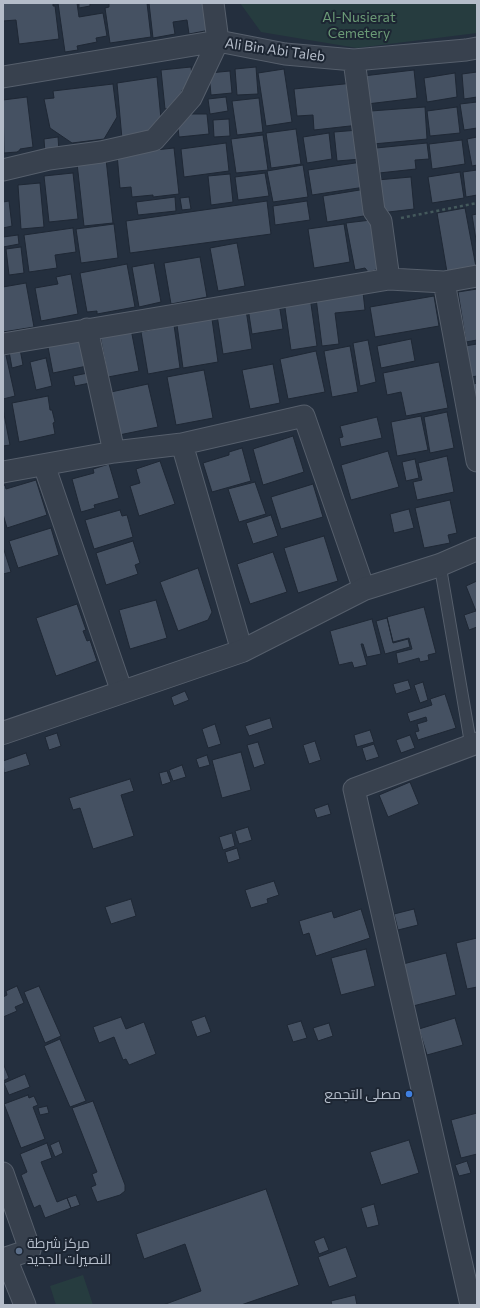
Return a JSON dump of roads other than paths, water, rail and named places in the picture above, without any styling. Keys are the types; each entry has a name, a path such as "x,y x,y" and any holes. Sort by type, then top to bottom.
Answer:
{"street":[{"path":"3,170 49,159 101,152 154,140 192,98 218,41 213,3"},
{"name":"Ali Bin Abi Taleb","path":"3,77 218,41 284,54 354,60 477,48"},
{"path":"354,60 374,210 380,221 389,279"},
{"path":"3,344 389,279 444,282 477,276"},
{"path":"444,282 477,461"},
{"path":"87,329 114,452"},
{"path":"3,472 114,452 182,444 304,416 364,589"},
{"path":"182,444 242,652"},
{"path":"44,465 122,692"},
{"path":"3,733 242,652 364,589 440,565 477,549"},
{"path":"471,1305 354,789 474,745"},
{"path":"3,1173 30,1250 5,1259 25,1305"}],"lane":[{"path":"440,565 474,745"}],"place":[{"name":"مصلى التجمع","path":"409,1094"},
{"name":"مركز شرطة النصيرات الجديد","path":"19,1251"}],"park label":[{"name":"Al-Nusierat Cemetery","path":"359,26"}]}
